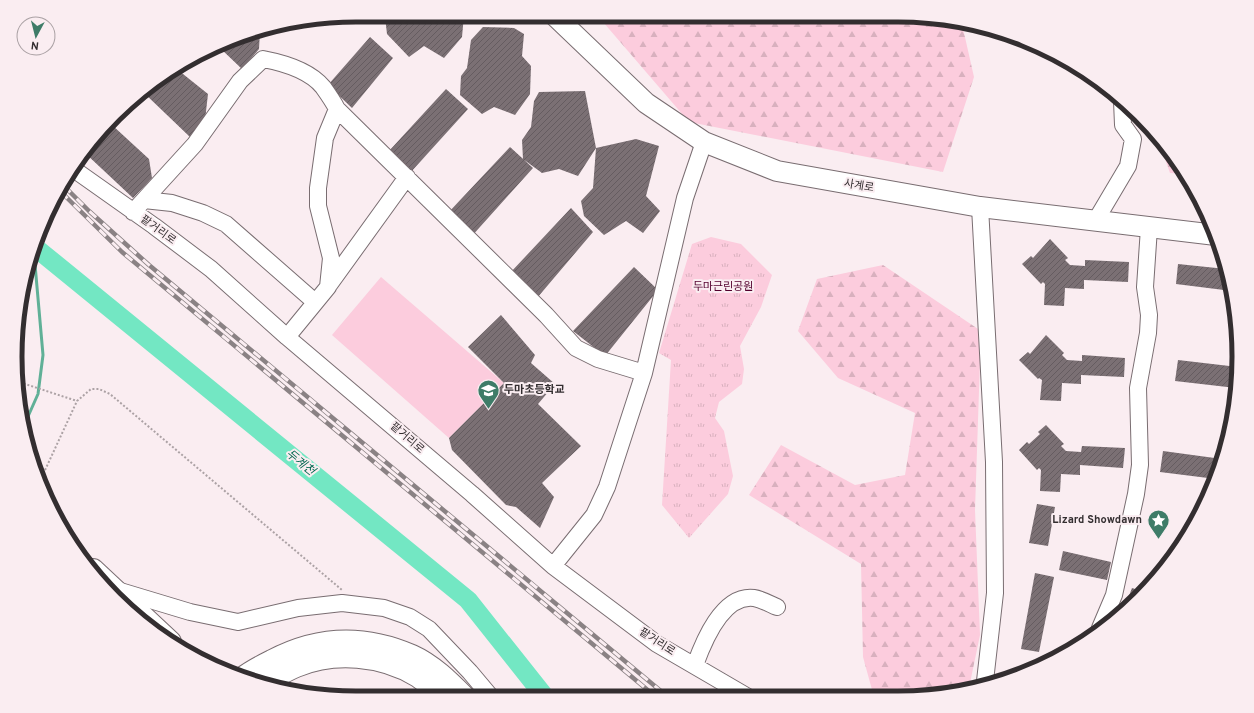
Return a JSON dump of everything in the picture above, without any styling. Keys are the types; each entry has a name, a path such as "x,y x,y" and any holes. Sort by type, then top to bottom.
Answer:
{"highway":[{"path":"256,675 287,653 309,645 344,640 380,645 413,656 441,675 458,691"},
{"path":"259,676 326,658 355,656 388,663 417,676 436,691"}],"main road":[{"name":"사계로","path":"561,22 646,103 704,142 777,171 980,207 1209,234"}],"street":[{"path":"133,212 195,144 240,81 263,59 283,63 306,73 322,86 337,109 546,315 576,348 598,359 644,373"},
{"path":"328,287 330,258 318,206 318,188 325,138 337,109"},
{"path":"1096,220 1128,166 1133,139 1124,125 1123,109"},
{"path":"553,566 594,515 607,488 644,373 684,198 704,142"},
{"name":"팥거리로","path":"77,172 154,226 210,270 466,489 553,566 657,644 738,691"},
{"path":"287,337 328,287 407,177"},
{"path":"144,200 172,203 204,213 226,224 316,302"},
{"path":"980,207 994,462 995,593 985,680"},
{"path":"1103,620 1114,595 1136,494 1140,465 1138,388 1149,327 1145,287 1149,228"},
{"path":"118,591 190,612 238,622 298,608 342,603 384,608 410,617 429,629 486,691"},
{"path":"695,665 707,636 724,611 738,601 753,598 777,607"}],"path":[{"path":"23,383 75,401"},
{"path":"43,474 75,401 91,389 99,389 110,394 359,604"}],"green space":[{"path":"603,22 898,22 963,28 974,77 943,172 689,122"},
{"path":"1163,153 1178,174 1170,173"},
{"name":"두마근린공원","path":"711,237 741,244 772,275 761,307 740,346 744,369 742,384 719,402 715,418 724,431 733,476 728,494 689,538 662,505 671,360 659,353 692,244"},
{"path":"883,265 981,331 975,510 980,635 970,683 919,690 872,691 863,657 861,564 749,495 781,445 855,485 905,475 915,413 838,378 798,331 817,279"},
{"path":"381,277 504,383 449,438 332,335"}],"building":[{"path":"386,22 463,22 462,37 444,58 424,46 409,57 387,34"},
{"path":"483,27 514,28 524,34 522,56 531,66 530,94 515,115 494,107 482,114 460,95 461,76 467,68 471,40"},
{"path":"260,36 259,49 242,69 222,50"},
{"path":"370,37 393,58 352,108 328,85"},
{"path":"181,72 208,94 205,120 190,137 147,96"},
{"path":"446,89 468,109 410,173 389,151"},
{"path":"585,91 596,148 578,176 559,169 542,173 523,159 522,140 531,127 534,101 539,92"},
{"path":"114,127 149,159 152,178 133,198 89,156"},
{"path":"636,139 659,146 646,196 660,211 643,233 626,221 604,235 584,216 581,201 593,188 596,148"},
{"path":"510,147 533,168 471,237 448,213"},
{"path":"571,208 593,232 537,298 510,273"},
{"path":"1050,239 1068,258 1065,260 1070,265 1085,266 1085,260 1129,262 1128,282 1084,280 1084,289 1065,288 1064,306 1044,305 1045,284 1043,282 1041,284 1022,264 1031,256 1033,258"},
{"path":"1178,264 1220,268 1226,290 1176,284"},
{"path":"634,267 658,290 605,356 573,331"},
{"name":"두마초등학교","path":"501,315 535,355 531,363 555,384 538,404 581,446 542,483 554,497 540,528 516,507 506,505 452,450 449,438 504,383 468,347"},
{"path":"1046,335 1064,353 1062,355 1067,360 1082,361 1082,355 1125,358 1124,377 1081,375 1081,384 1062,383 1061,401 1040,400 1042,380 1039,378 1038,379 1019,360 1028,352 1030,354"},
{"path":"1178,360 1232,366 1230,387 1175,381"},
{"path":"1046,425 1064,444 1061,446 1066,451 1081,452 1082,446 1125,448 1123,468 1080,465 1080,475 1061,474 1060,492 1040,491 1041,470 1039,468 1037,470 1019,450 1027,442 1029,444 1040,434 1038,432"},
{"path":"1163,451 1216,458 1209,478 1160,472"},
{"path":"1037,504 1055,507 1048,546 1029,543"},
{"path":"1063,551 1111,562 1107,580 1059,570"},
{"path":"1035,573 1054,577 1039,652 1021,649"},
{"path":"1132,588 1137,590 1134,593 1128,599"}],"waterway":[{"name":"두계천","path":"39,251 468,600 540,691"},
{"path":"27,418 38,394 43,355 35,264"}],"railway":[{"path":"67,189 149,265 661,691"},
{"path":"64,195 122,252 649,691"}],"place":[{"name":"두마초등학교","path":"489,410"},
{"name":"Lizard Showdawn","path":"1158,540"}]}
